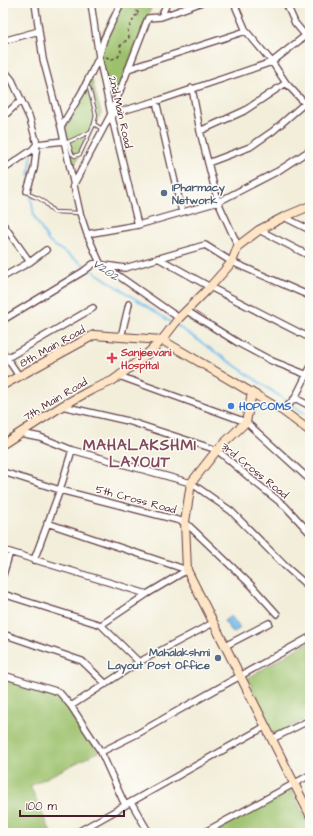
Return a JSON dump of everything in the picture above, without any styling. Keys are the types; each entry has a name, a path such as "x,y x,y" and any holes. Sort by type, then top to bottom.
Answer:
{"street":[{"path":"35,3 43,59 61,127 73,186 87,234 101,264 179,318"},
{"name":"2nd Main Road","path":"91,3 111,114 138,225"},
{"path":"61,127 101,57 104,39 121,3"},
{"path":"161,18 167,3"},
{"path":"73,186 111,114 148,18 161,18 198,3"},
{"path":"234,3 246,31 272,62 286,83 310,109"},
{"path":"286,3 295,23 310,41"},
{"path":"3,41 39,31"},
{"path":"128,69 246,31"},
{"path":"111,114 156,101 272,62 305,36"},
{"path":"3,70 12,80 30,119 37,144 34,169 27,191"},
{"path":"200,131 244,111 286,83"},
{"path":"192,88 200,131 218,202 238,246"},
{"path":"3,117 21,100"},
{"path":"156,101 182,212"},
{"path":"208,164 250,147 274,131 305,104"},
{"path":"3,170 32,150 37,144 64,141"},
{"path":"87,234 138,225 218,202 278,171 310,150"},
{"path":"232,262 238,246 259,230 310,206"},
{"path":"284,217 310,230"},
{"path":"3,224 30,262"},
{"path":"259,230 310,256"},
{"path":"3,320 84,271 92,264 125,268 205,245 232,262 310,296"},
{"path":"3,278 30,262 46,250"},
{"path":"158,258 210,287 310,338"},
{"name":"7th Main Road","path":"3,444 62,406 120,376 162,340 179,318 210,287 232,262"},
{"path":"121,337 129,304"},
{"path":"7,358 93,308"},
{"path":"187,311 240,344 272,361 308,375"},
{"name":"8th Main Road","path":"3,385 94,335 162,340"},
{"path":"162,340 252,392 310,431"},
{"path":"3,352 19,376"},
{"path":"283,412 294,398 308,375 310,368"},
{"path":"120,376 246,422 310,480"},
{"path":"252,392 246,422 217,450 191,483 185,522 187,570 310,815"},
{"path":"294,398 310,406"},
{"name":"3rd Cross Road","path":"62,406 128,421 217,450 285,506 310,533"},
{"path":"20,433 40,437 72,450 191,483 231,512 285,566 310,588"},
{"path":"34,560 60,490 72,450"},
{"name":"5th Cross Road","path":"3,474 185,522 251,585 277,614"},
{"path":"47,524 187,570"},
{"path":"3,550 147,594"},
{"path":"3,575 10,552"},
{"path":"101,625 147,594 187,570"},
{"path":"3,594 101,625 139,662"},
{"path":"72,706 139,662 214,623"},
{"path":"225,646 269,623"},
{"path":"3,634 82,661 106,684"},
{"path":"101,752 137,734 310,637"},
{"path":"3,675 59,692 72,706 101,752 125,805"},
{"path":"272,739 310,720"},
{"path":"76,833 266,726"},
{"path":"203,833 310,775"},
{"path":"131,802 148,833"}],"lane":[{"path":"89,88 96,115 94,124 80,154 75,156 72,154 68,142 90,132"},
{"path":"94,124 103,130"},
{"path":"27,191 29,195 39,198 48,204 54,212 80,213"}],"path":[{"path":"101,57 112,59 118,57 121,52 120,46 129,38 128,30 135,16 139,15 137,11 141,3"}],"green space":[{"path":"117,3 153,3 113,102 96,49"},
{"path":"89,70 101,113 73,168 63,128"},
{"path":"310,641 310,717 273,736 248,678"},
{"path":"3,679 57,695 69,707 98,752 30,786 51,833 3,833"},
{"path":"291,789 310,827 310,833 211,833"}],"water":[{"path":"231,616 240,628 233,633 224,621"}],"waterway":[{"name":"V202","path":"29,176 32,152"},
{"name":"V202","path":"30,190 34,216 49,242 172,323"},
{"name":"V202","path":"176,325 310,417"}],"place":[{"name":"1Pharmacy Network","path":"164,193"},
{"name":"Sanjeevani Hospital","path":"112,358"},
{"name":"HOPCOMS","path":"231,406"},
{"name":"Mahalakshmi Layout Post Office","path":"218,658"}],"district":[{"name":"MAHALAKSHMI LAYOUT","path":"140,454"}]}
